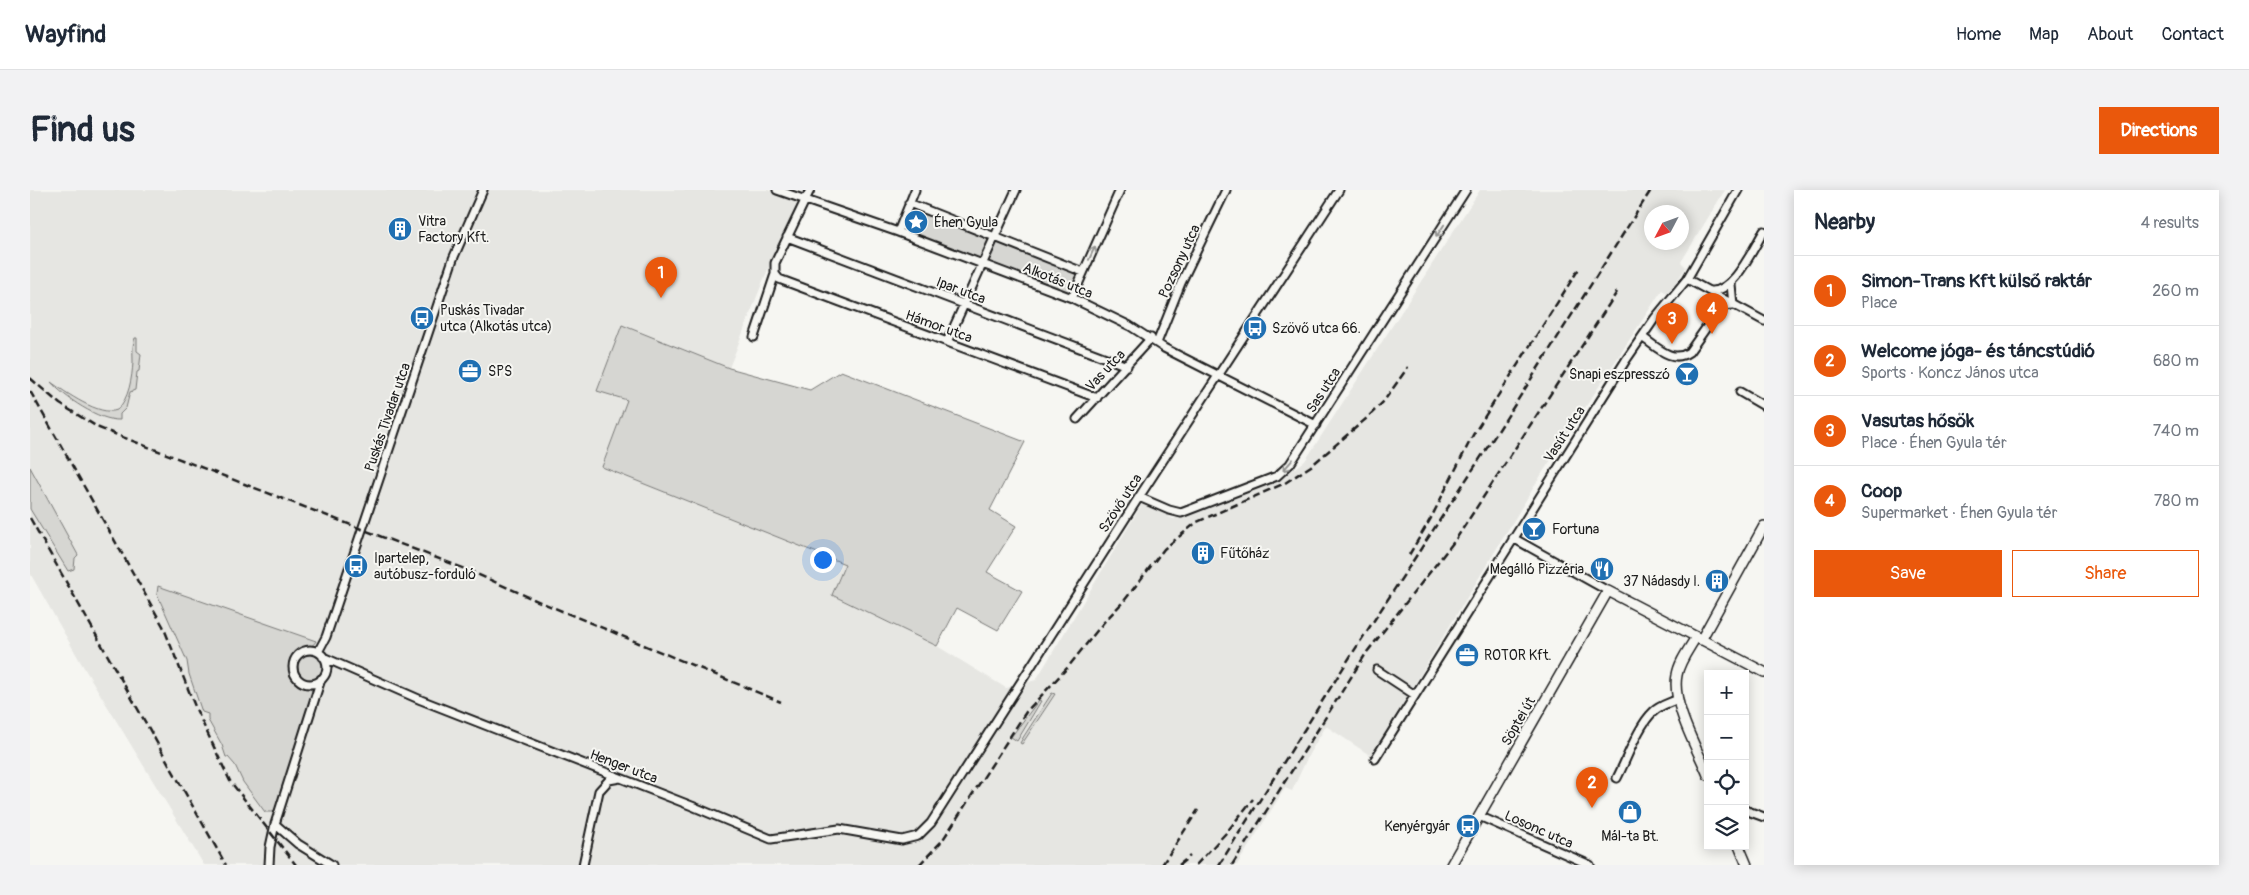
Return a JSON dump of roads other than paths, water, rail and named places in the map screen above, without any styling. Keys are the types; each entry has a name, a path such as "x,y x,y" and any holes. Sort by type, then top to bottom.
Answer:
{"street":[{"name":"Puskás Tivadar utca","path":"269,865 275,824 326,667 320,654 453,259 483,190"},
{"name":"Alkotás utca","path":"778,190 898,232 1072,298 1218,376 1316,425"},
{"path":"754,337 775,274 774,263 810,190"},
{"path":"898,232 915,190"},
{"path":"947,342 1016,190"},
{"path":"1072,298 1120,190"},
{"name":"Pozsony utca","path":"1154,341 1226,190"},
{"name":"Szövő utca","path":"925,831 1339,190"},
{"name":"Sas utca","path":"1139,497 1181,513 1269,480 1277,476 1290,464 1466,190"},
{"name":"Vasút utca","path":"1375,759 1513,538 1642,337 1687,278 1738,190"},
{"name":"Alkotás utca","path":"910,202 994,238 1084,272"},
{"path":"1710,291 1718,291 1731,284 1764,231"},
{"name":"Ipar utca","path":"787,237 1127,366"},
{"name":"Hámor utca","path":"775,274 779,279 1097,398"},
{"path":"1687,278 1764,321"},
{"path":"1731,284 1733,305"},
{"path":"1642,337 1672,356 1683,356 1689,352 1721,308 1733,305"},
{"name":"Vas utca","path":"1077,419 1127,366 1154,341"},
{"path":"1740,392 1764,406"},
{"path":"1704,765 1678,699 1677,674 1764,527"},
{"path":"1513,538 1608,591 1764,672"},
{"name":"Söptei út","path":"1451,865 1608,591"},
{"path":"320,654 310,650 303,652 295,659 293,668 297,678 304,683 312,684 321,679"},
{"name":"Henger utca","path":"320,654 421,700 771,839 839,829 902,840 918,836 925,831"},
{"path":"1377,670 1415,695"},
{"path":"1617,778 1652,712 1678,699"},
{"path":"583,865 599,791 609,780 621,778"},
{"path":"1749,811 1764,817"},
{"name":"Losonc utca","path":"1479,816 1590,865"},
{"path":"275,824 298,844 332,865"},
{"path":"1740,850 1747,865"}],"railway":[{"path":"1219,865 1350,657 1500,428 1651,190"},
{"path":"1409,555 1431,518 1473,435 1580,267"},
{"path":"1232,865 1367,652 1456,539 1617,292"},
{"path":"919,865 942,841 1026,712 1068,667 1104,622 1124,601 1164,549 1197,522 1285,483 1311,466 1384,401 1408,367"},
{"path":"30,378 60,404 99,428 468,570 781,702"},
{"path":"30,391 163,626 196,709 230,781 296,865"},
{"path":"30,518 226,865"},
{"path":"1196,865 1226,833 1253,799"},
{"path":"1162,865 1198,810"},
{"path":"1179,865 1190,856"}],"place":[{"name":"Éhen Gyula","path":"916,222"},
{"name":"Vitra Factory Kft.","path":"400,229"},
{"name":"Simon-Trans Kft külső raktár","path":"661,298"},
{"name":"Puskás Tivadar utca (Alkotás utca)","path":"422,318"},
{"name":"Szövő utca 66.","path":"1255,328"},
{"name":"Coop","path":"1712,334"},
{"name":"Vasutas hősök","path":"1672,344"},
{"name":"SPS","path":"470,371"},
{"name":"Snapi eszpresszó","path":"1687,374"},
{"name":"Fortuna","path":"1534,529"},
{"name":"Fűtőház","path":"1203,553"},
{"name":"Ipartelep, autóbusz-forduló","path":"356,566"},
{"name":"Megálló Pizzéria","path":"1602,569"},
{"name":"37 Nádasdy I.","path":"1717,581"},
{"name":"ROTOR Kft.","path":"1467,655"},
{"name":"Welcome jóga- és táncstúdió","path":"1592,808"},
{"name":"Mál-ta Bt.","path":"1630,812"},
{"name":"Kenyérgyár","path":"1468,826"}]}
